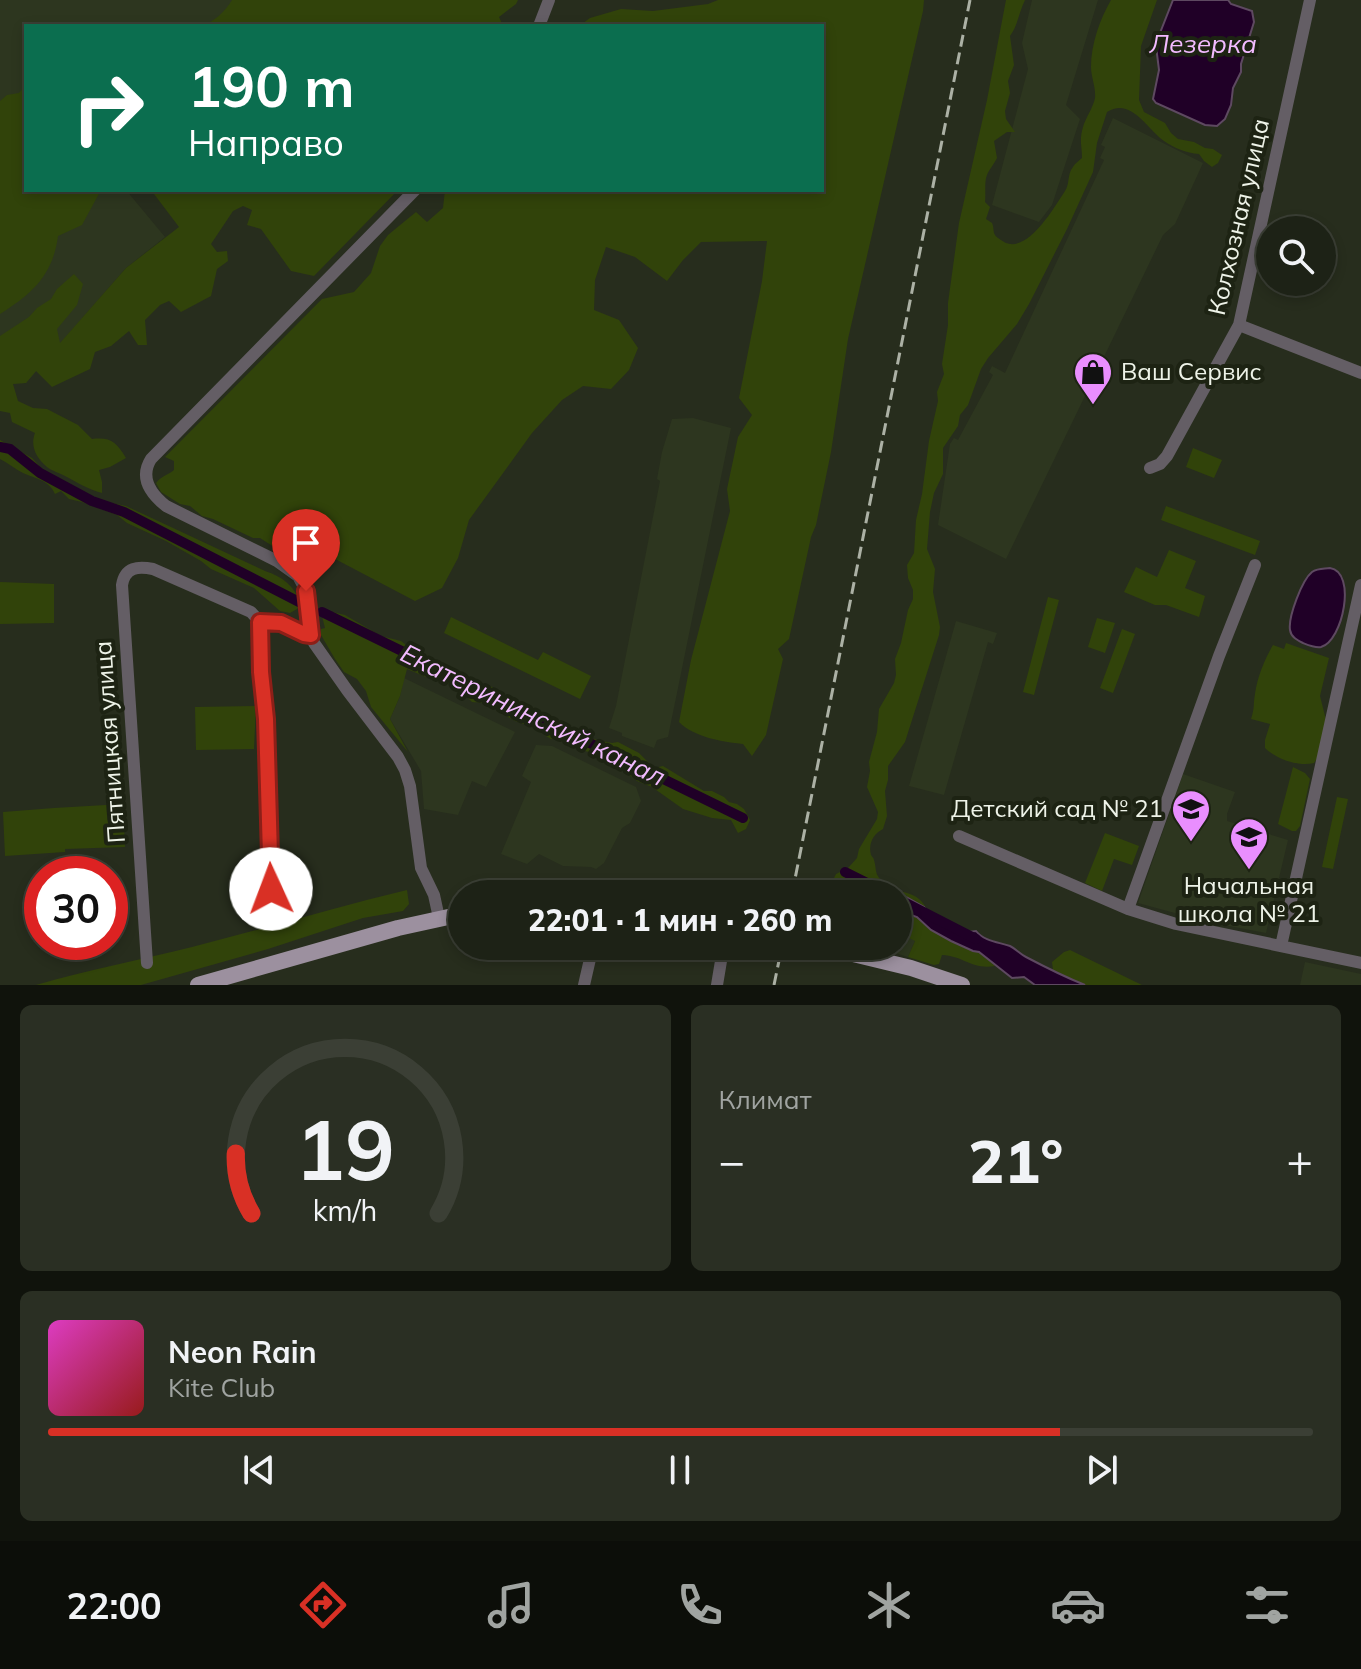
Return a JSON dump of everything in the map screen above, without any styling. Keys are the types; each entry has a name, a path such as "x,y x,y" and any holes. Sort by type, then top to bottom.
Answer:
{"main road":[{"path":"198,985 448,916"},
{"path":"878,960 962,985"}],"street":[{"path":"540,24 549,0"},
{"name":"Колхозная улица","path":"1150,468 1160,464 1167,456 1239,325 1310,0"},
{"path":"413,192 151,459 145,467 145,477 149,488 166,506 277,561 298,576 304,585 311,635 405,770 421,868 434,895 439,918"},
{"path":"1239,325 1361,373"},
{"path":"1128,909 1255,565"},
{"name":"Пятницкая улица","path":"147,963 122,585 124,576 142,566 153,569 251,612 260,622"},
{"path":"1281,946 1361,585"},
{"path":"271,889 260,622 281,623 311,635"},
{"path":"959,836 1128,909 1176,924 1361,963"},
{"path":"584,985 590,960"},
{"path":"717,985 720,960"}],"shaded area":[{"path":"0,0 482,0 451,24 24,24 24,192 128,192 165,237 126,268 26,383 0,384"},
{"path":"1032,0 1098,0 1066,105 1080,119 1052,205 1039,222 992,205 1028,69 1022,43"},
{"path":"1113,118 1203,163 1175,224 1163,235 1006,559 938,525 950,444 954,438 958,440 993,375 989,372 992,366 1005,373 1104,160 1100,158 1105,147 1101,145"},
{"path":"693,418 731,428 668,737 657,740 654,748 609,728 616,706 660,481 657,479 662,452 672,419"},
{"path":"956,621 997,633 993,644 988,642 944,795 909,786"},
{"path":"404,678 515,732 486,787 472,781 458,815 424,809 421,771 390,719"},
{"path":"536,745 552,746 636,787 641,801 630,823 622,828 604,863 596,869 563,866 539,854 527,864 501,854 531,782 522,776"},
{"path":"1183,774 1235,792 1227,821 1288,840 1266,933 1208,922 1138,903"},
{"path":"1305,962 1361,974 1361,985 1300,985"}],"green space":[{"path":"232,0 518,0 499,17 502,24 206,24 226,9"},
{"path":"718,0 924,0 848,339 831,452 816,525 789,639 778,649 783,659 766,735 752,756 743,744 700,735 679,722 691,660 730,511 727,489 738,437 752,415 739,398 767,241 701,242 667,281 635,257 606,247 595,280 594,310 619,320 638,348 629,370 611,389 583,386 562,400 532,433 469,520 458,558 442,588 415,601 299,540 274,547 260,538 253,538 202,516 190,506 180,504 161,492 156,483 174,470 174,461 165,457 322,299 354,292 371,273 380,246 388,235 416,212 427,222 443,208 445,192 824,192 824,24 582,24 590,18 621,9 653,11"},
{"path":"1006,0 1025,0 1010,36 1014,65 1008,81 1010,93 1005,111 1006,119 1015,132 1007,132 994,141 997,158 988,173 985,202 990,207 986,219 992,223 994,234 1006,243 1015,244 1032,234 1055,207 1067,188 1071,170 1082,158 1082,132 1095,98 1091,67 1093,50 1100,23 1111,0 1157,0 1141,46 1139,100 1144,112 1165,123 1178,139 1194,142 1222,155 1212,167 1199,154 1180,150 1164,141 1131,111 1116,108 1107,112 1097,143 1093,172 1067,229 1017,324 981,369 958,426 943,448 943,474 934,493 927,549 935,569 933,592 939,635 905,742 888,766 885,791 887,816 883,829 874,837 870,847 881,880 833,880 857,858 877,819 878,812 867,787 869,762 879,709 894,683 895,659 913,599 907,565 914,553 916,520 938,401 937,392 944,374 942,364 948,303 959,223"},
{"path":"24,87 24,192 100,192 82,225 58,236 51,262 39,282 0,314 0,101 7,95 19,93"},
{"path":"153,192 396,192 314,276 291,271 261,229 247,225 252,210 243,206 233,211 211,244 217,252 227,251 228,261 217,269 211,296 181,312 169,301 160,305 145,320 147,345 138,345 129,331 111,346 95,352 90,369 52,387 36,371 26,383 13,384 18,401 33,408 47,409 78,425 92,439 108,440 119,448 126,458 99,470 102,493 47,467 35,452 35,433 12,422 10,413 0,411 0,336 51,299 74,274 83,284 77,305 57,329 60,343 126,268 179,227"},
{"path":"0,440 32,458 45,472 81,494 126,506 277,576 295,591 301,603 290,613 280,611 254,588 211,569 117,515 69,499 61,491 55,494 46,483 0,459"},
{"path":"1193,448 1222,460 1214,478 1186,467"},
{"path":"1166,506 1260,541 1255,555 1161,520"},
{"path":"1169,550 1196,561 1185,588 1205,596 1199,617 1166,605 1155,605 1124,592 1136,567 1157,577"},
{"path":"0,582 54,584 54,623 0,624"},
{"path":"1048,597 1059,600 1034,695 1023,692"},
{"path":"324,610 345,615 381,636 401,641 416,653 457,675 478,685 490,686 511,701 526,703 548,720 562,721 576,732 597,740 618,742 639,753 654,768 663,766 704,791 724,797 744,809 750,820 746,829 738,833 731,820 683,809 597,754 577,749 563,738 551,739 541,728 510,718 497,706 472,702 448,683 407,669 390,719 408,752 371,707 366,691 357,679 344,672 335,659 321,635 321,629 325,628"},
{"path":"451,617 538,660 543,652 591,676 580,699 444,633"},
{"path":"1097,618 1115,623 1105,653 1088,647"},
{"path":"1122,629 1135,634 1113,693 1100,688"},
{"path":"1286,643 1329,658 1320,696 1326,720 1314,763 1295,763 1270,752 1265,748 1265,740 1270,724 1251,719 1258,681 1267,656 1273,645 1284,649"},
{"path":"256,706 254,749 196,750 195,707"},
{"path":"1293,767 1310,779 1300,826 1296,831 1278,824"},
{"path":"1337,797 1348,799 1333,869 1322,867"},
{"path":"123,804 125,847 65,849 65,852 5,856 3,812"},
{"path":"1105,833 1139,846 1132,865 1114,859 1102,891 1085,883"},
{"path":"407,890 409,904 403,911 363,918 141,985 36,985 192,947"},
{"path":"912,894 924,904 928,912 913,900"},
{"path":"912,915 951,941 979,952 995,966 980,966 942,955 939,964 934,965 912,958 915,941 912,940"},
{"path":"1070,950 1142,985 1085,985 1053,970 1052,962"}],"water":[{"name":"Лезерка","path":"1173,0 1228,0 1252,11 1254,22 1241,72 1233,88 1231,105 1225,119 1217,126 1205,125 1153,99 1159,70 1156,46"},
{"path":"1330,568 1338,572 1343,581 1344,607 1329,642 1314,647 1293,636 1291,617 1308,576 1316,570"},
{"path":"912,900 942,924 961,933 976,931 1085,985 1035,985 1024,977 1012,978 979,952 931,930 912,915"}],"waterway":[{"name":"Екатерининский канал","path":"0,447 10,449 40,473 92,501 124,512 301,603"},
{"name":"Екатерининский канал","path":"322,612 743,818"},
{"name":"Екатерининский канал","path":"845,872 861,880"},
{"name":"Екатерининский канал","path":"912,906 976,939"}],"railway":[{"path":"795,880 970,0"},
{"path":"774,985 779,960"}],"place":[{"name":"Ваш Сервис","path":"1093,406"},
{"name":"Детский сад № 21","path":"1191,843"},
{"name":"Начальная школа № 21","path":"1249,871"}],"route":[{"path":"271,889 260,622 281,623 311,635 306,591"}]}
